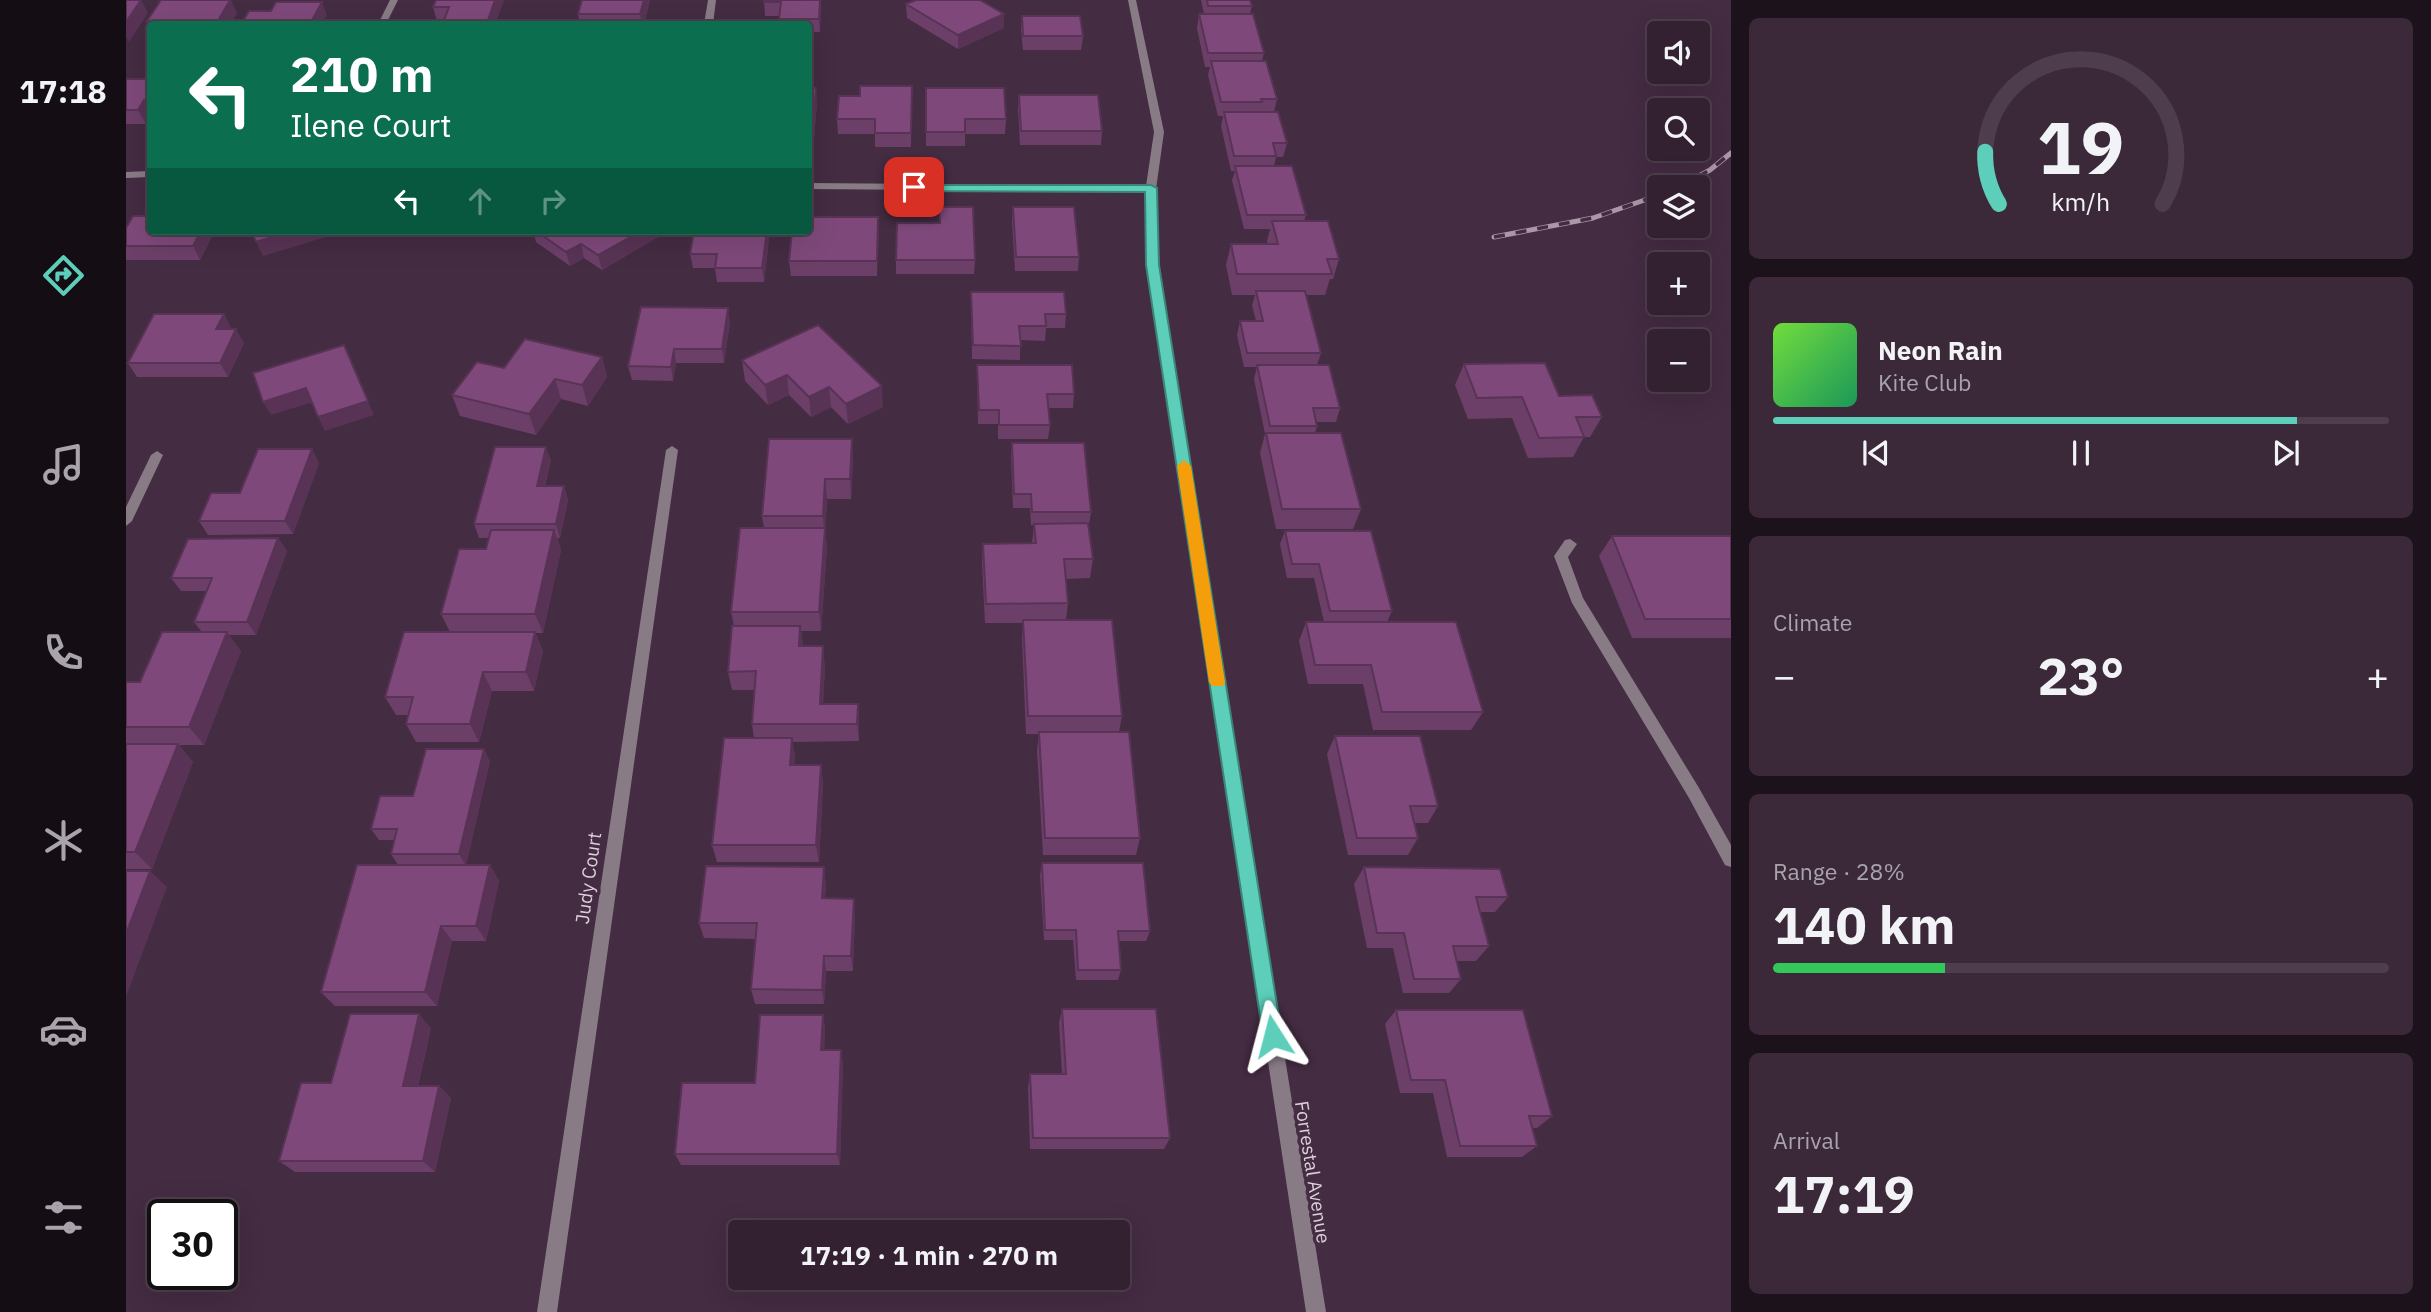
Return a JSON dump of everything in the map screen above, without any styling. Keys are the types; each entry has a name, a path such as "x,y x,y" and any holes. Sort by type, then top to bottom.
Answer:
{"street":[{"path":"384,21 394,0"},
{"path":"709,21 712,0"},
{"name":"Forrestal Avenue","path":"1132,0 1159,132 1151,188 1152,265 1316,1312"},
{"path":"126,174 147,174"},
{"path":"812,186 1151,188"},
{"name":"Judy Court","path":"547,1312 672,450"},
{"path":"126,521 157,455"},
{"path":"1570,544 1561,556 1577,598 1731,860"}],"building":[{"path":"126,0 141,0 126,22"},
{"path":"161,0 230,0 218,21 147,21"},
{"path":"436,0 495,0 488,20 444,20 449,7 433,7"},
{"path":"582,0 644,0 640,14 578,14"},
{"path":"764,0 820,0 819,19 779,19 781,2"},
{"path":"916,0 980,0 1004,14 958,35 906,4"},
{"path":"1207,0 1250,0 1252,6 1208,6"},
{"path":"276,2 322,2 312,21 243,21 249,11 271,11"},
{"path":"1199,14 1253,14 1264,53 1208,53"},
{"path":"1022,16 1080,16 1083,36 1023,36"},
{"path":"1211,61 1266,61 1277,99 1261,99 1262,102 1221,102"},
{"path":"126,79 147,79 147,100 144,100 138,110 126,110"},
{"path":"860,86 912,86 911,133 875,133 875,119 837,119 839,96 860,96"},
{"path":"812,88 816,88 813,124"},
{"path":"926,88 1004,88 1006,119 965,119 965,132 926,132"},
{"path":"1019,95 1098,95 1102,131 1021,131"},
{"path":"1224,112 1278,112 1287,143 1273,143 1276,156 1234,156"},
{"path":"1235,166 1292,166 1306,215 1247,215"},
{"path":"939,207 973,207 975,260 896,260 897,223 940,223"},
{"path":"1013,207 1074,207 1079,257 1016,257"},
{"path":"133,216 147,216 147,235 199,235 193,246 126,246 126,228"},
{"path":"812,217 878,217 877,261 789,261 792,235 812,235"},
{"path":"1272,221 1328,221 1339,259 1327,259 1332,274 1237,274 1231,244 1278,244"},
{"path":"253,235 279,235 256,242"},
{"path":"542,235 634,235 598,255 581,244 566,252"},
{"path":"693,235 766,235 762,268 715,268 717,254 690,254"},
{"path":"1256,291 1305,291 1321,353 1247,353 1240,321 1263,321"},
{"path":"971,292 1064,292 1066,314 1045,314 1046,326 1019,326 1021,346 973,345"},
{"path":"641,307 728,308 722,349 674,349 671,367 628,366"},
{"path":"154,314 224,314 216,329 236,329 220,363 128,363"},
{"path":"818,325 882,386 846,404 829,387 809,397 787,375 765,385 742,360"},
{"path":"525,339 602,357 582,385 555,379 529,414 452,395 477,362 504,368"},
{"path":"344,345 368,401 318,417 306,388 263,402 253,373"},
{"path":"1545,363 1559,396 1592,395 1602,417 1576,417 1584,437 1539,438 1522,397 1477,398 1464,364"},
{"path":"977,365 1072,365 1074,394 1047,394 1050,425 999,425 999,410 979,410"},
{"path":"1257,365 1329,365 1340,408 1313,408 1317,426 1270,426"},
{"path":"1266,433 1341,433 1361,509 1282,509"},
{"path":"769,439 852,439 850,479 825,479 823,516 762,516"},
{"path":"1012,443 1084,443 1091,512 1032,512 1031,494 1014,494"},
{"path":"495,447 546,447 537,486 564,486 556,524 474,524"},
{"path":"258,449 312,449 285,521 199,521 211,493 240,493"},
{"path":"1088,523 1093,559 1064,559 1068,603 986,604 983,544 1036,543 1034,524"},
{"path":"740,528 825,528 819,612 731,612"},
{"path":"491,530 554,530 535,614 441,614 459,549 486,549"},
{"path":"1285,531 1371,531 1392,611 1330,611 1319,564 1292,564"},
{"path":"1612,536 1731,536 1731,619 1645,619"},
{"path":"278,538 247,622 194,622 212,578 171,578 188,539"},
{"path":"1023,620 1112,620 1122,716 1028,716"},
{"path":"1306,622 1456,622 1483,712 1382,712 1371,665 1315,665"},
{"path":"732,626 800,626 799,646 823,646 820,704 858,704 857,724 752,724 756,671 728,672"},
{"path":"162,632 227,632 189,727 126,727 126,682 140,682"},
{"path":"404,632 535,632 526,672 483,672 470,724 406,724 413,697 385,697"},
{"path":"1039,732 1129,732 1140,838 1045,838"},
{"path":"1335,736 1420,736 1438,806 1410,806 1418,838 1357,838"},
{"path":"724,738 792,738 790,765 821,765 816,845 712,845"},
{"path":"126,744 178,744 135,852 126,852"},
{"path":"426,749 484,749 459,854 391,854 397,829 371,829 380,796 413,796"},
{"path":"1042,863 1143,863 1150,931 1118,931 1121,970 1078,970 1076,930 1045,930"},
{"path":"357,865 490,865 476,926 441,926 425,992 321,992"},
{"path":"706,866 824,867 822,898 854,899 851,956 824,956 822,990 751,989 757,923 699,923"},
{"path":"1364,867 1500,869 1508,897 1476,897 1489,946 1453,946 1461,979 1414,979 1404,933 1377,933"},
{"path":"126,871 150,871 126,934"},
{"path":"1062,1009 1156,1009 1170,1138 1033,1138 1030,1074 1066,1074"},
{"path":"1396,1010 1523,1010 1552,1116 1529,1116 1537,1146 1460,1146 1445,1080 1411,1080"},
{"path":"350,1014 419,1014 403,1086 439,1086 423,1161 279,1161 301,1083 331,1083"},
{"path":"760,1015 823,1015 821,1050 841,1050 837,1154 675,1154 682,1083 755,1083"}],"railway":[{"path":"1701,175 1731,153"},
{"path":"1494,237 1593,218 1647,199"}],"slow traffic":[{"path":"1184,466 1217,682"}],"route":[{"path":"914,187 1151,188 1152,265 1273,1036"}]}
